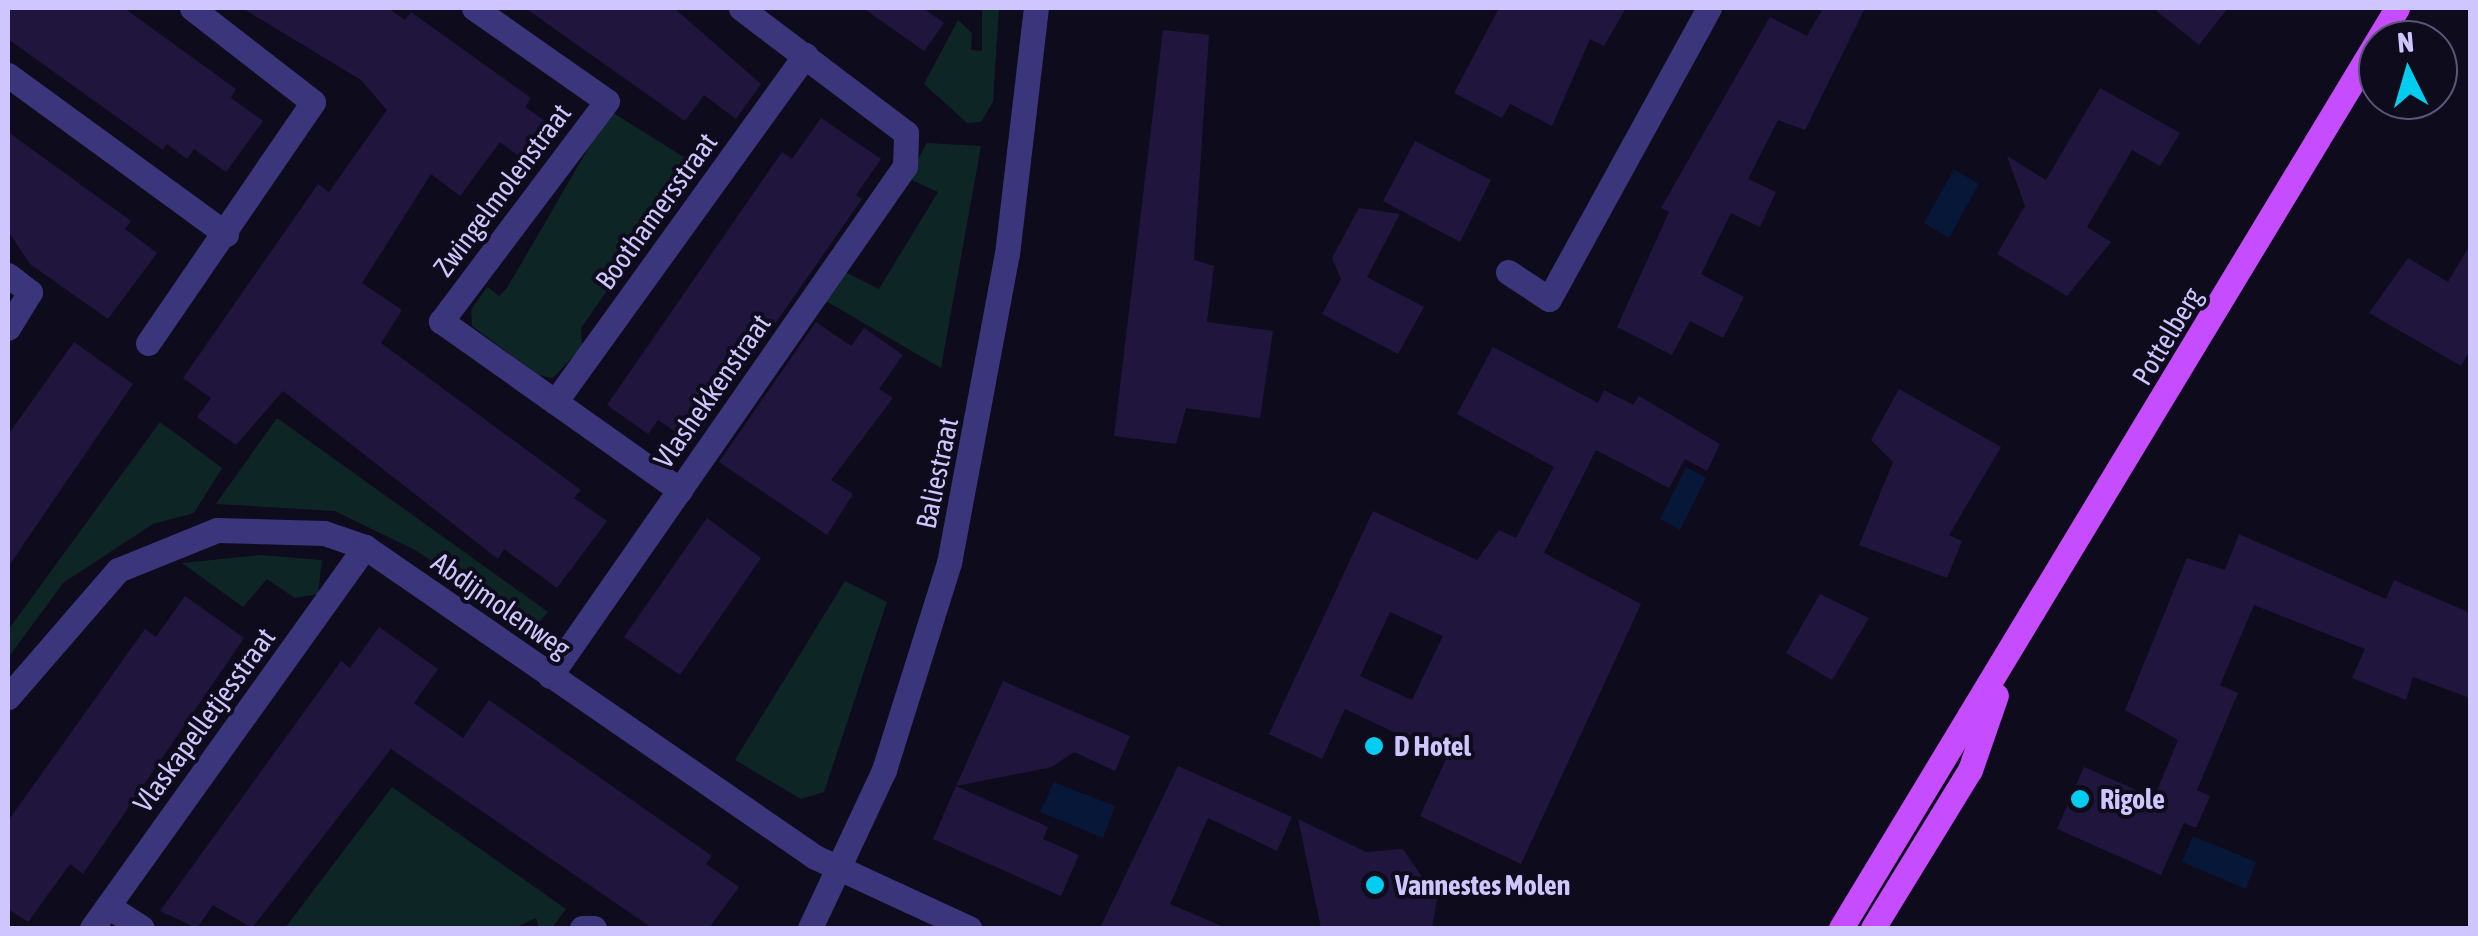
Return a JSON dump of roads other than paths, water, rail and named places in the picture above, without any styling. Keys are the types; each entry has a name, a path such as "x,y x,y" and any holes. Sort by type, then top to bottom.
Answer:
{"main road":[{"name":"Pottelberg","path":"1841,928 2008,662 2397,8"},
{"name":"Pottelberg","path":"1873,928 1970,770 2008,662"}],"street":[{"path":"148,342 226,234 313,102 192,8"},
{"name":"Zwingelmolenstraat","path":"474,8 607,102 441,321 680,490"},
{"path":"741,8 805,55"},
{"name":"Baliestraat","path":"810,928 884,770 960,516 1007,254 1036,8"},
{"path":"1508,272 1549,299 1710,8"},
{"name":"Vlashekkenstraat","path":"550,676 904,166 906,133 805,55"},
{"name":"Boothamersstraat","path":"555,402 805,55"},
{"path":"8,76 226,234"},
{"path":"8,275 30,292 8,328"},
{"name":"Abdijmolenweg","path":"8,697 84,599 118,570 173,544 268,526 365,548 839,871 970,928"},
{"name":"Vlaskapelletjesstraat","path":"92,928 365,548"},
{"path":"108,906 142,928"},
{"path":"582,928 594,928"}],"water":[{"path":"1954,169 1979,184 1949,238 1924,223"},
{"path":"1686,467 1706,478 1680,530 1660,519"},
{"path":"1054,782 1115,806 1103,838 1040,812"},
{"path":"2193,836 2256,862 2246,889 2182,862"}],"place":[{"name":"D Hotel","path":"1374,746"},
{"name":"Rigole","path":"2080,799"},
{"name":"Vannestes Molen","path":"1375,885"}]}
